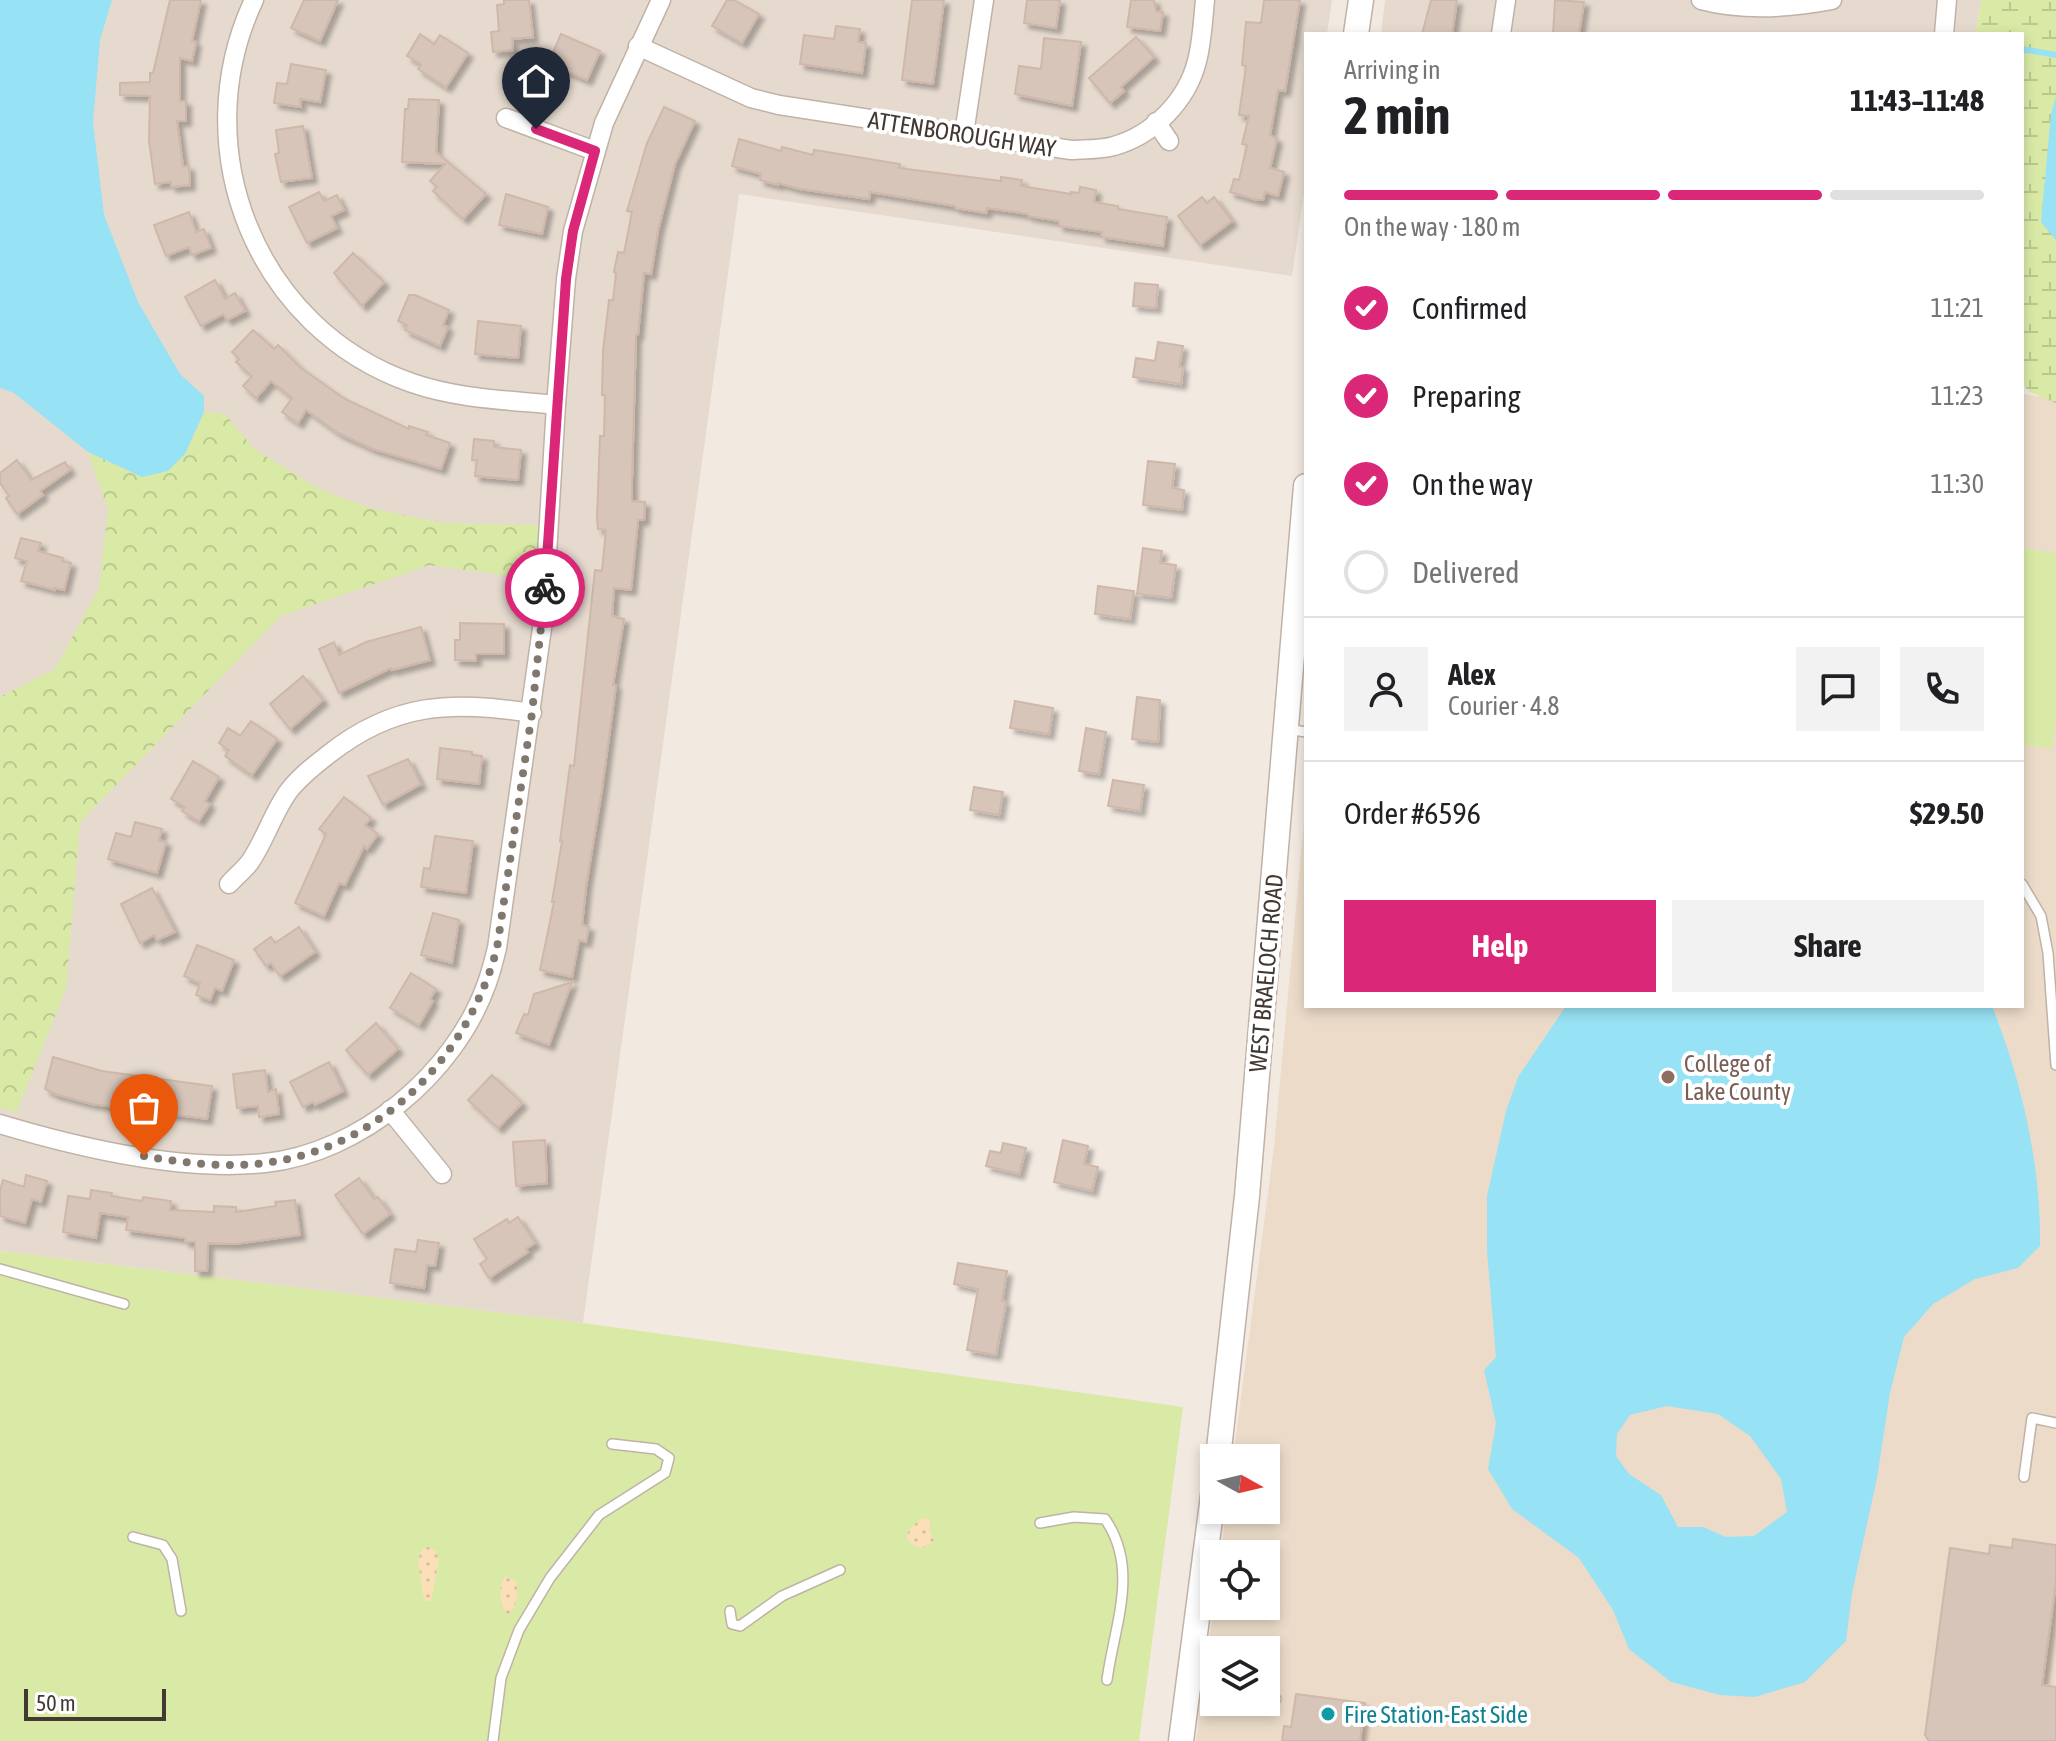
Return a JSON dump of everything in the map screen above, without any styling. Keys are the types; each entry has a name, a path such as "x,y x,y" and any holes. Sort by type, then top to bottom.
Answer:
{"street":[{"path":"254,0 238,42 230,76 226,113 228,156 235,190 250,232 272,271 300,309 332,341 368,364 410,383 470,397 556,405"},
{"path":"0,1124 69,1145 169,1160 230,1165 267,1163 323,1149 370,1125 410,1096 439,1064 467,1025 487,985 497,948 532,713 543,621 569,255 585,180 604,123 661,0"},
{"path":"964,134 984,0"},
{"name":"ATTENBOROUGH WAY","path":"638,46 751,98 779,105 1071,150 1111,147 1135,138 1168,114 1184,91 1197,62 1205,0"},
{"path":"1356,32 1361,0"},
{"path":"1501,32 1506,0"},
{"path":"1701,0 1774,8 1832,0"},
{"path":"1944,32 1947,0"},
{"path":"506,118 595,151"},
{"path":"1156,122 1169,141"},
{"name":"WEST BRAELOCH ROAD","path":"1220,1444 1296,730 1304,535"},
{"path":"229,884 249,862 288,792 314,765 349,738 382,721 414,711 452,705 532,713"},
{"path":"390,1110 442,1174"},
{"path":"1181,1741 1209,1524"}],"lane":[{"path":"2024,887 2041,916 2048,953 2056,1065"},
{"path":"0,1269 124,1304"},
{"path":"2024,1477 2032,1418 2056,1423"},
{"path":"493,1741 501,1678 519,1630 550,1578 599,1515 665,1473 669,1458 656,1449 612,1444"},
{"path":"1040,1523 1074,1517 1105,1519 1111,1528 1122,1566 1123,1599 1107,1680"},
{"path":"133,1537 163,1545 172,1559 181,1611"},
{"path":"730,1611 732,1624 740,1626 782,1596 840,1570"},
{"path":"1188,1684 1200,1686"}],"shaded area":[{"path":"0,0 1332,0 1327,32 1304,32 1304,194 1292,276 739,194 583,1323 0,1251"},
{"path":"1385,0 1981,0 1976,32 1381,32"},
{"name":"College of Lake County","path":"2024,394 2056,398 2056,1741 1196,1741 1200,1711 1200,1716 1280,1716 1280,1636 1210,1636 1212,1620 1280,1620 1280,1540 1223,1540 1224,1524 1280,1524 1280,1444 1235,1444 1274,1147 1304,821 1304,1008 2024,1008"}],"green space":[{"path":"1981,0 2056,0 2056,403 2030,392 2024,386 2024,32 1976,32"},
{"path":"204,412 225,414 253,448 317,488 369,508 441,523 538,525 535,579 429,565 281,616 80,822 66,989 16,1113 0,1107 0,697 55,669 99,588 108,510 88,452 142,477 185,454"},
{"path":"2024,548 2056,553 2056,718 2052,749 2024,745"},
{"path":"0,1251 583,1323 1183,1407 1139,1741 0,1741"}],"sand":[{"path":"926,1517 931,1524 929,1529 934,1541 922,1548 910,1542 907,1535"},
{"path":"428,1547 435,1550 439,1559 431,1601 426,1601 423,1595 418,1560 422,1549"},
{"path":"506,1576 516,1581 517,1590 515,1604 508,1615 501,1598"}],"water":[{"path":"0,0 112,0 100,40 93,122 104,215 138,302 180,374 204,396 204,412 185,454 168,471 142,477 88,452 14,393 0,388"},
{"path":"2056,97 2056,240 2041,222 2051,114"},
{"path":"1565,1008 1993,1008 2028,1124 2037,1185 2040,1246 2018,1268 1975,1279 1933,1304 1904,1337 1890,1393 1877,1478 1852,1593 1846,1641 1805,1682 1755,1697 1720,1695 1671,1682 1629,1649 1613,1610 1579,1558 1512,1509 1488,1469 1496,1423 1484,1370 1496,1357 1487,1251 1487,1196 1506,1111 1518,1077","holes":["1667,1406 1718,1414 1750,1436 1781,1479 1787,1512 1754,1536 1726,1537 1703,1527 1678,1527 1661,1495 1629,1474 1616,1456 1617,1434 1630,1415"]}],"building":[{"path":"170,0 201,0 192,41 196,42 192,61 180,58 180,101 186,101 186,121 177,121 183,166 189,166 190,185 171,187 171,182 155,184 149,141 150,96 120,95 120,83 150,82"},
{"path":"304,0 338,0 320,41 291,28"},
{"path":"504,0 529,0 533,37 512,39 513,50 493,52 491,32 499,31 497,5 504,4"},
{"path":"727,0 734,0 759,14 742,43 712,26"},
{"path":"912,0 944,0 933,84 902,80"},
{"path":"1027,0 1060,0 1056,28 1024,23"},
{"path":"1131,0 1154,0 1156,11 1163,12 1160,31 1127,27"},
{"path":"1264,0 1300,0 1285,91 1278,90 1270,135 1277,139 1270,168 1284,172 1278,196 1265,192 1263,200 1257,200 1230,192 1234,179 1239,180 1247,145 1242,144 1249,116 1239,115 1246,66 1242,65 1246,22 1261,23"},
{"path":"1431,0 1457,0 1452,32 1423,32"},
{"path":"1555,0 1584,2 1579,32 1553,32"},
{"path":"836,26 860,29 858,42 866,43 862,73 800,64 804,35 834,39"},
{"path":"420,34 434,44 440,35 468,53 446,87 418,69 421,64 407,56"},
{"path":"561,34 600,51 587,80 548,64"},
{"path":"1136,37 1154,57 1121,87 1124,91 1110,103 1089,78"},
{"path":"1044,38 1081,42 1072,106 1015,94 1019,66 1041,69"},
{"path":"291,64 326,70 320,102 300,99 301,107 274,103 277,83 287,84"},
{"path":"409,99 439,100 436,152 486,194 463,219 433,191 437,187 430,181 445,164 402,162 405,109 408,109"},
{"path":"664,107 695,121 675,164 651,274 644,273 636,335 632,501 645,502 644,520 638,520 631,590 614,588 612,616 624,619 586,887 582,925 589,927 586,942 579,940 572,977 540,970 554,902 570,765 574,766 595,570 602,571 606,530 598,529 597,519 600,436 604,436 603,351 618,252 624,253 632,212 627,211 647,143"},
{"path":"303,126 312,178 281,182 275,154 279,153 276,130"},
{"path":"739,139 781,151 782,147 813,155 814,150 900,164 899,168 1001,181 1001,177 1022,180 1021,186 1071,194 1079,193 1080,187 1096,190 1094,202 1167,217 1163,246 1101,237 1102,232 1059,226 1059,221 1028,214 987,208 986,213 870,192 869,199 778,185 760,180 761,174 732,166"},
{"path":"319,192 324,201 337,195 344,210 331,216 337,228 307,243 289,207"},
{"path":"506,194 548,207 542,234 499,225"},
{"path":"1202,197 1207,203 1214,197 1232,221 1200,245 1178,216"},
{"path":"189,212 196,232 204,229 211,248 192,255 189,247 166,256 154,225"},
{"path":"353,253 384,282 362,306 334,273"},
{"path":"215,280 225,299 235,293 245,311 227,320 223,314 201,326 185,297"},
{"path":"1135,283 1158,285 1156,308 1133,306"},
{"path":"409,295 449,310 443,325 448,327 440,346 405,330 407,325 398,321"},
{"path":"478,321 521,326 518,358 475,354"},
{"path":"253,330 274,349 278,345 301,368 345,399 409,429 409,426 428,432 426,435 450,443 441,469 373,449 338,433 306,410 298,423 282,412 292,398 271,381 256,398 243,386 252,376 236,362 239,359 232,352"},
{"path":"1158,342 1183,346 1179,367 1183,367 1181,384 1133,377 1136,358 1155,361"},
{"path":"474,439 494,441 494,447 521,450 518,480 475,476 477,460 472,460"},
{"path":"17,460 31,480 65,462 70,470 40,491 43,495 17,514 6,498 9,496 0,483 0,473"},
{"path":"1148,461 1175,464 1172,488 1184,490 1182,510 1143,505"},
{"path":"21,538 41,543 38,551 71,563 64,590 21,581 27,561 15,558"},
{"path":"1143,548 1162,551 1160,563 1176,565 1171,598 1137,594"},
{"path":"1098,586 1134,591 1130,619 1095,614"},
{"path":"460,623 504,624 504,654 476,654 476,661 455,660 455,640 460,640"},
{"path":"421,627 430,660 391,668 339,693 319,649 334,642 339,655 366,642"},
{"path":"303,676 323,700 290,729 270,704"},
{"path":"1137,697 1160,700 1158,742 1132,739"},
{"path":"1015,701 1053,708 1049,734 1010,728"},
{"path":"251,721 277,739 252,775 225,756 229,750 219,743 228,728 240,736"},
{"path":"1086,728 1106,732 1099,774 1079,771"},
{"path":"440,748 482,756 479,784 437,779"},
{"path":"408,759 421,784 383,805 368,776"},
{"path":"193,761 219,777 205,801 210,804 199,821 182,811 185,807 171,799"},
{"path":"1113,780 1144,785 1140,811 1108,806"},
{"path":"974,787 1003,792 999,815 970,810"},
{"path":"344,797 371,818 365,825 378,834 367,849 364,846 345,885 339,883 324,916 295,903 326,834 319,829"},
{"path":"135,822 162,829 159,840 166,842 157,873 108,859 116,833 131,837"},
{"path":"435,836 473,841 466,893 421,887 424,868 430,869"},
{"path":"152,888 175,932 157,940 154,935 140,943 121,904"},
{"path":"433,913 459,920 452,963 421,955"},
{"path":"299,927 315,952 280,976 271,963 266,966 254,949 271,937 275,943"},
{"path":"197,945 234,960 222,991 215,988 210,1000 196,995 200,983 184,976"},
{"path":"411,973 436,989 430,999 433,1001 419,1025 390,1008"},
{"path":"572,982 549,1045 516,1033 524,1014 528,1015 534,994"},
{"path":"376,1023 398,1049 368,1075 346,1050"},
{"path":"53,1057 102,1071 212,1086 207,1119 92,1104 55,1094 45,1089"},
{"path":"329,1062 343,1091 315,1105 313,1102 303,1107 290,1082"},
{"path":"265,1070 268,1092 276,1089 279,1114 259,1117 258,1106 237,1108 233,1074"},
{"path":"492,1075 522,1103 498,1128 468,1100"},
{"path":"545,1140 547,1183 516,1186 513,1142"},
{"path":"1063,1140 1088,1146 1084,1164 1098,1167 1092,1191 1054,1182"},
{"path":"1003,1143 1026,1148 1019,1174 986,1166 990,1151 1001,1153"},
{"path":"26,1175 47,1181 41,1202 32,1199 25,1223 0,1216 3,1180 24,1187"},
{"path":"359,1178 390,1214 363,1234 335,1195"},
{"path":"91,1190 142,1201 143,1197 171,1201 170,1210 214,1212 214,1206 236,1207 236,1212 295,1200 300,1235 235,1244 208,1243 207,1271 195,1271 195,1242 126,1230 128,1217 100,1213 96,1238 63,1232 68,1196 90,1199"},
{"path":"518,1217 535,1243 526,1249 528,1252 489,1278 480,1264 487,1259 474,1239 507,1219 509,1223"},
{"path":"418,1240 439,1243 435,1266 427,1265 424,1288 390,1283 395,1249 416,1252"},
{"path":"958,1263 1007,1271 1002,1301 1006,1302 996,1355 967,1350 978,1289 954,1284"},
{"path":"2013,1539 2056,1545 2056,1582 2042,1685 2056,1687 2056,1741 1929,1741 1925,1735 1950,1548 1989,1554 1990,1545 2012,1548"},
{"name":"Fire Station-East Side","path":"1296,1694 1365,1703 1360,1741 1282,1741 1284,1726 1291,1727"}],"waterway":[{"path":"2024,49 2056,55"}],"way so far":[{"path":"144,1156 230,1165 267,1163 323,1149 370,1125 410,1096 439,1064 467,1025 487,985 497,948 532,713 545,588"}],"place":[{"name":"College of Lake County","path":"1668,1077"},
{"name":"Fire Station-East Side","path":"1328,1714"}],"route":[{"path":"536,129 595,151 573,231 566,279 545,588"}]}
